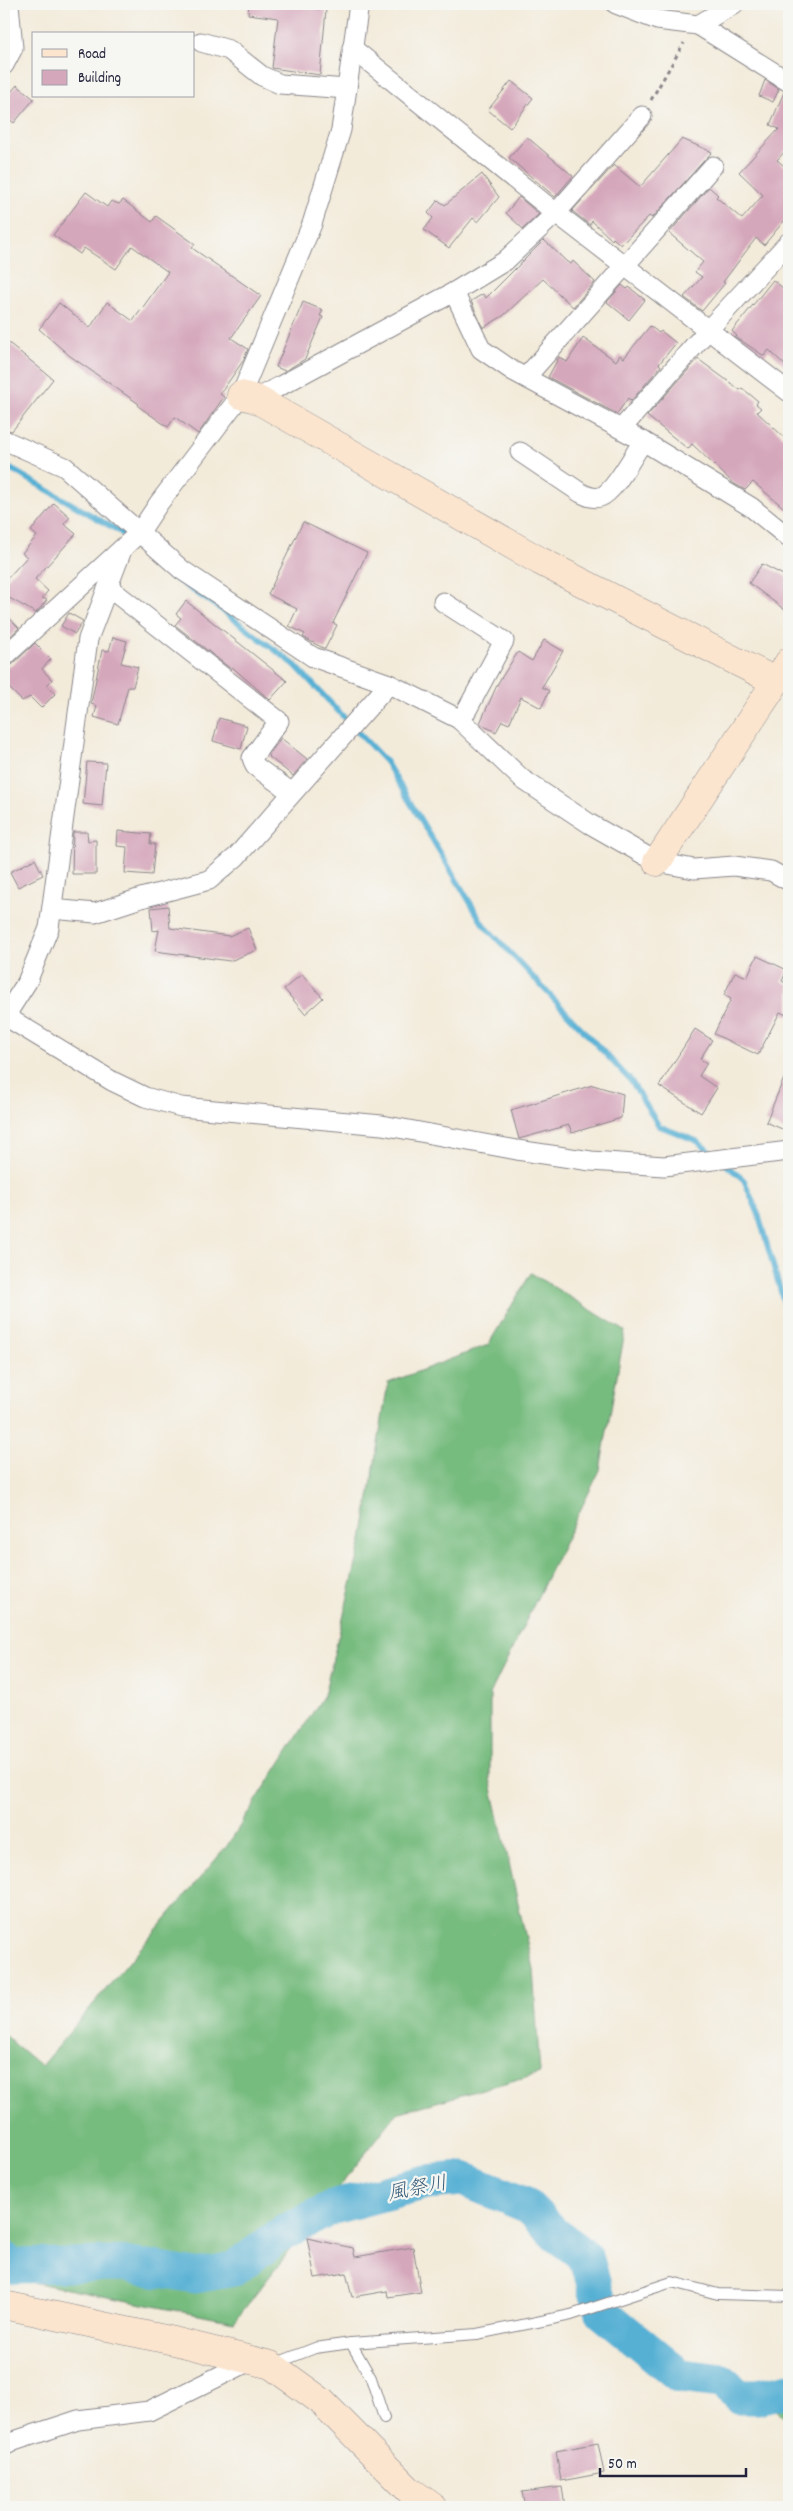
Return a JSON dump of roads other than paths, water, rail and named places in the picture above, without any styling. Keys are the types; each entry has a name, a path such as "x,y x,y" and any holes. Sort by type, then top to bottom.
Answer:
{"street":[{"path":"4,65 13,48 9,4"},
{"path":"4,657 139,533 159,503 249,397 312,224 340,130 359,4"},
{"path":"616,4 656,20 698,25 789,82"},
{"path":"698,25 734,4"},
{"path":"200,42 229,50 262,76 280,84 346,89"},
{"path":"352,48 556,213 789,391"},
{"path":"249,397 454,292 505,262 556,213 642,116"},
{"path":"526,378 713,166"},
{"path":"622,428 789,242"},
{"path":"454,292 481,349 526,378 622,428 751,507 789,538"},
{"path":"249,397 540,561 782,672 657,862"},
{"path":"4,440 64,467 182,570 313,657 389,684 461,721 522,779 590,824 657,862 694,869 734,866 771,871 789,881"},
{"path":"520,452 588,497 600,497 611,489 643,441"},
{"path":"124,547 88,639 49,928 27,982 4,1017 112,1081 144,1097 181,1107 382,1125 517,1150 591,1161 655,1166 789,1151"},
{"path":"108,587 279,721 252,758 255,766 292,793"},
{"path":"443,602 504,641 461,721"},
{"path":"52,909 95,913 141,898 209,880 236,857 389,684"},
{"path":"4,2306 261,2362 321,2401 409,2490 433,2507"},
{"path":"4,2446 78,2420 149,2411 261,2362"}],"lane":[{"path":"261,2362 314,2348 351,2343 477,2334 571,2315 672,2282 718,2294 789,2296"},
{"path":"351,2343 371,2378 384,2418"}],"waterway":[{"path":"4,465 119,531 174,578 219,608 295,665 386,762 483,924 631,1081 659,1126 697,1141 714,1155"},
{"path":"725,1164 744,1180 758,1213 786,1310 789,1314"},
{"name":"風祭川","path":"4,2259 12,2266 124,2264 195,2276 234,2269 283,2233 333,2207 426,2182 463,2179 526,2205 556,2235 577,2250 587,2260 602,2312 680,2376 722,2381 739,2397 758,2397 789,2390"}]}
